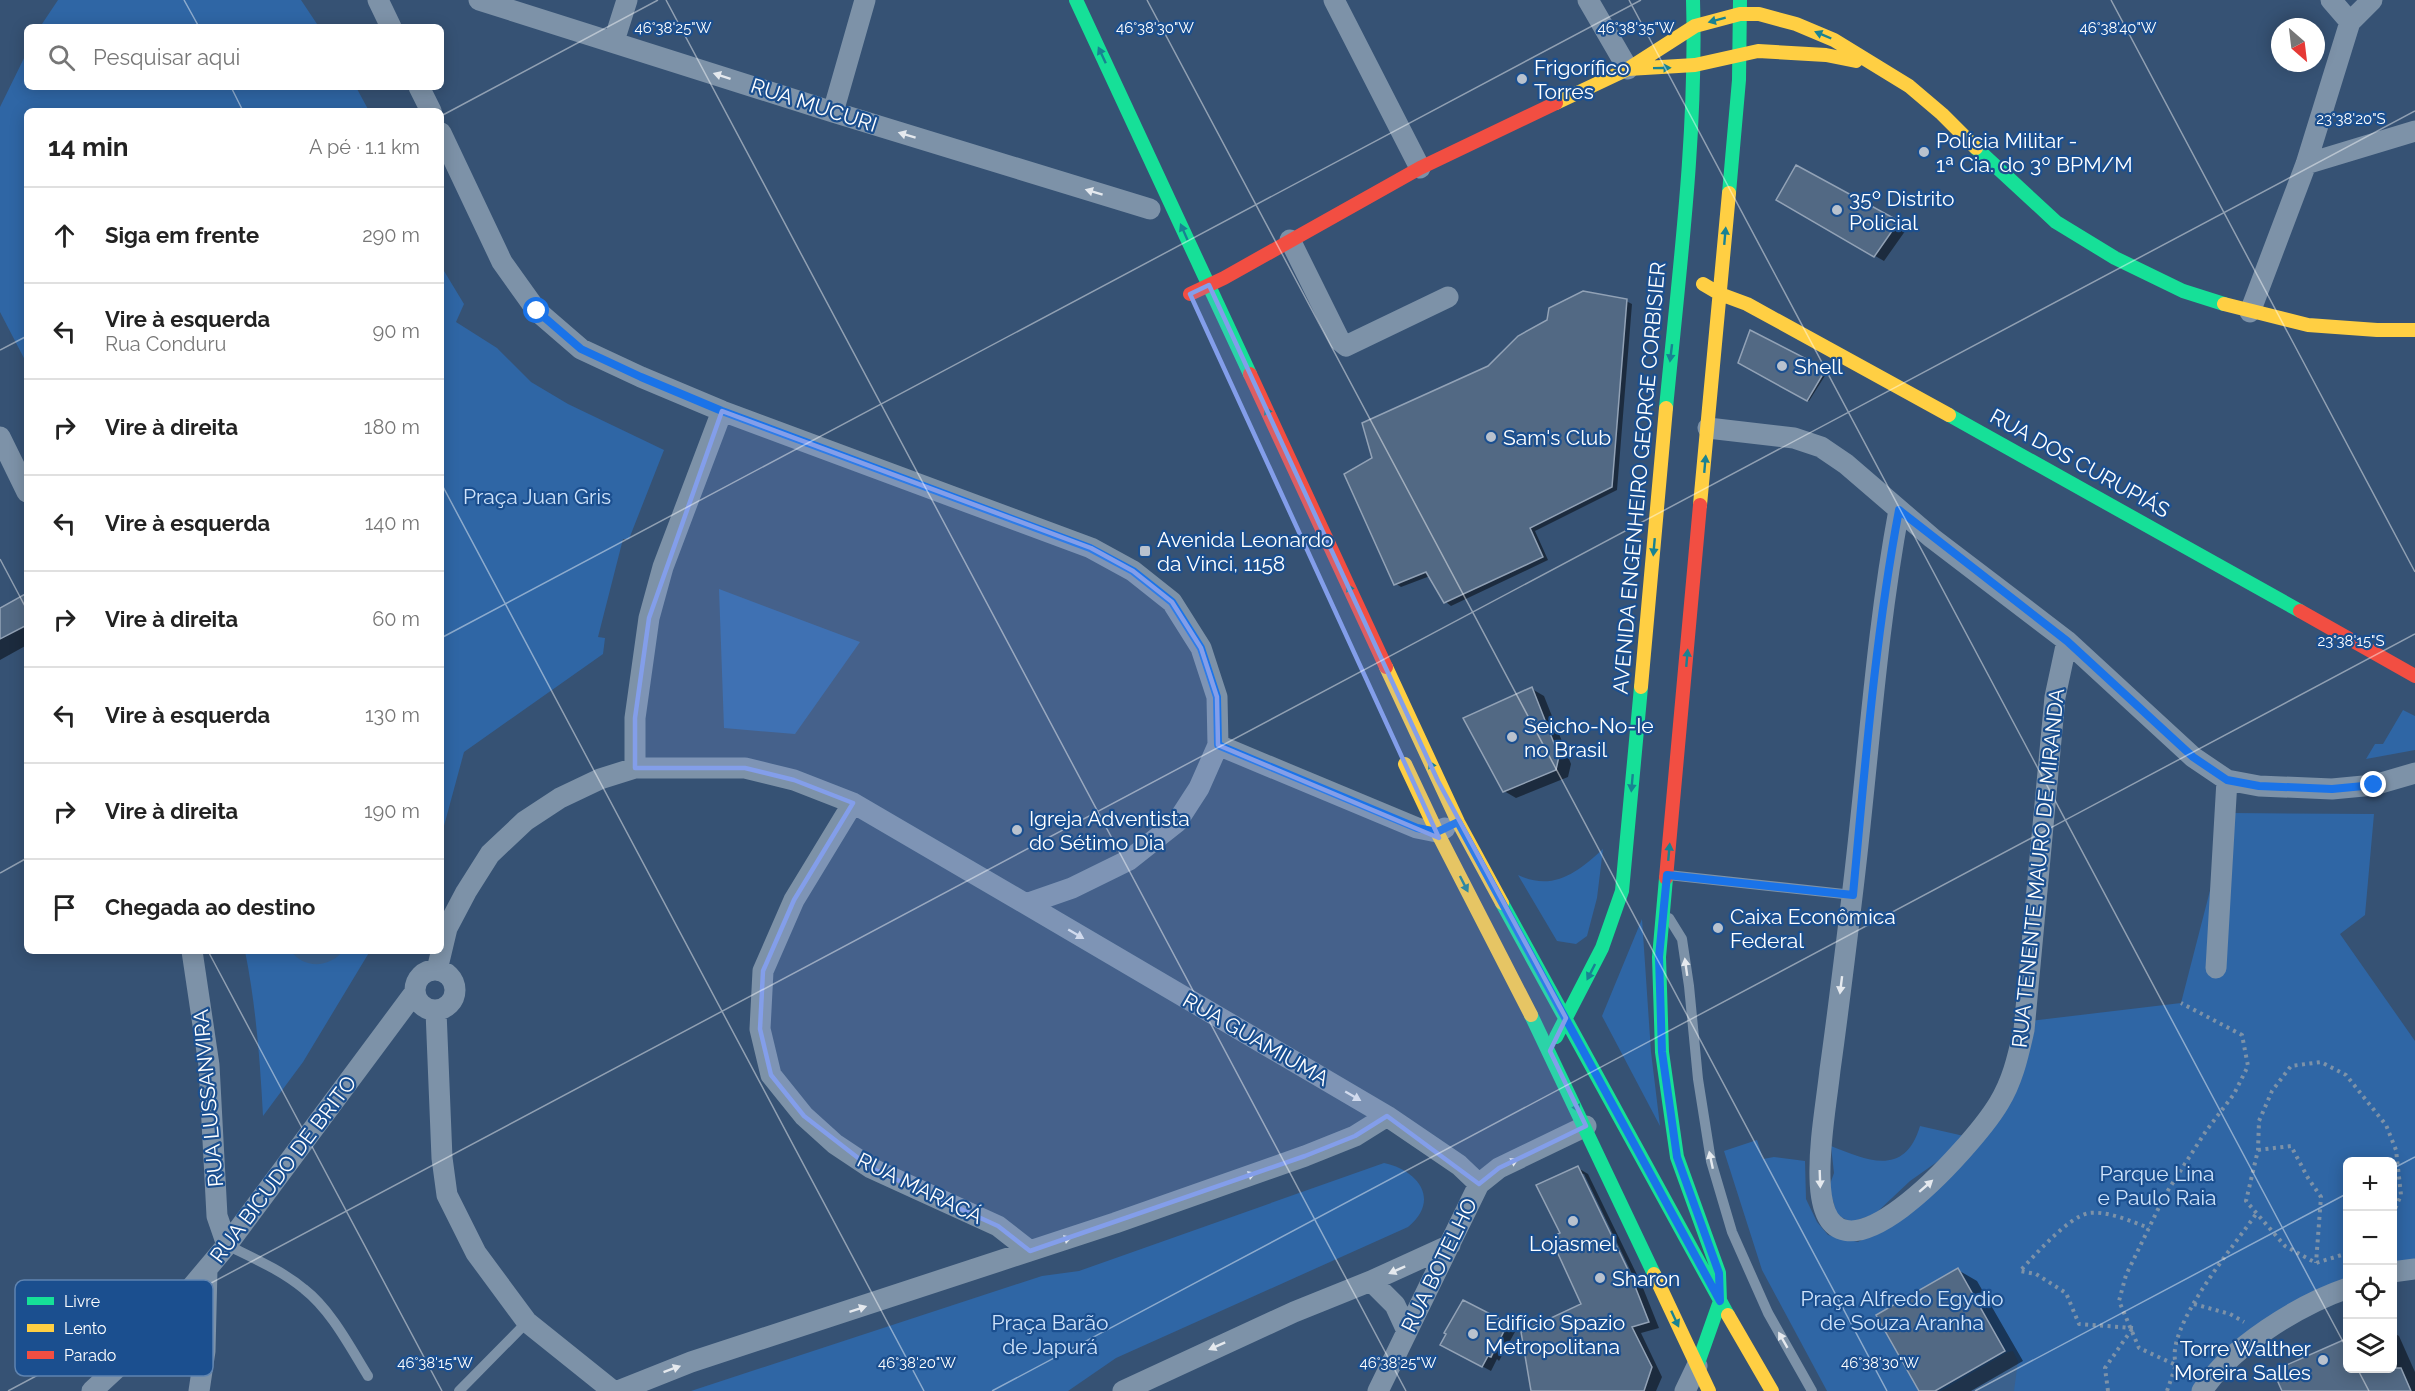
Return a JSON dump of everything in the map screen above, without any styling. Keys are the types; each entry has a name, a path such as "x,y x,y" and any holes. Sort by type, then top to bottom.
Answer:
{"main road":[{"path":"1076,0 1458,822 1720,1301 1772,1391"},
{"name":"AVENIDA ENGENHEIRO GEORGE CORBISIER","path":"1550,1051 1602,952 1615,921 1622,891 1689,154 1695,65 1693,0"},
{"path":"1190,294 1420,168 1628,69 1695,26 1740,7 1796,24 1834,40 1909,86 1942,114 1992,164 2056,222 2115,258 2182,291 2250,312 2308,325 2376,330 2415,330"},
{"path":"1697,1366 1720,1301 1719,1273 1677,1157 1662,1052 1659,957 1739,80 1740,7"},
{"path":"1628,69 1695,65 1758,51 1826,56 1874,65"},
{"name":"RUA DOS CURUPIÁS","path":"1689,154 1698,185 1693,271 1698,280 1707,288 1747,304 1988,436 2415,676"},
{"path":"1398,747 1437,832 1550,1051 1709,1391"}],"street":[{"path":"378,0 390,24"},
{"name":"RUA MUCURI","path":"479,0 833,112 1149,206"},
{"path":"614,41 627,0"},
{"path":"833,112 865,0"},
{"path":"1334,0 1420,168"},
{"path":"1588,0 1628,69"},
{"path":"2331,0 2350,22"},
{"path":"2250,312 2306,164 2350,22 2372,0"},
{"path":"421,90 430,108"},
{"path":"2306,164 2415,131"},
{"path":"444,139 502,262 537,311 581,349 722,411 1090,548 1133,571 1172,602 1201,648 1217,697 1218,745 1199,788 1177,822 1129,860 1072,888 1026,904"},
{"path":"1290,240 1340,341 1346,346 1448,297"},
{"path":"634,768 635,718 649,618 663,567 722,411"},
{"path":"1708,428 1783,436 1821,447 1846,464 1899,510 2067,641 2193,757 2227,780 2259,786 2332,789 2374,785 2415,773"},
{"path":"0,437 24,486"},
{"name":"RUA TENENTE MAURO DE MIRANDA","path":"1899,510 1891,552 1871,704 1853,895 1822,1133 1820,1178 1823,1211 1830,1223 1838,1230 1860,1232 1880,1222 1937,1176 1973,1138 1999,1103 2015,1070 2024,1030 2055,697 2067,641"},
{"path":"1218,745 1417,828 1437,832 1458,822"},
{"name":"RUA GUAMIUMA","path":"444,941 447,928 466,892 490,854 525,821 560,798 600,779 634,768 745,768 794,780 853,803 1387,1116 1459,1165 1479,1184"},
{"path":"2216,968 2227,780"},
{"name":"RUA MARACÁ","path":"853,803 794,900 763,971 760,1029 771,1075 804,1116 835,1144 871,1168 998,1226 1030,1251"},
{"name":"RUA LUSSANVIRA","path":"192,954 209,1065 217,1216 226,1245"},
{"name":"RUA GUAMIUMA","path":"437,970 441,954"},
{"path":"437,970 450,976 456,988 455,995 448,1006 436,1011 419,1003 415,992 418,979 430,971 437,970"},
{"name":"RUA BICUDO DE BRITO","path":"198,1280 415,992"},
{"path":"436,1011 442,1158 447,1195 476,1253 527,1322 613,1391"},
{"path":"618,1391 691,1362 1030,1251 1305,1156 1354,1136 1387,1116"},
{"name":"RUA BOTELHO","path":"1378,1391 1479,1184 1499,1168 1586,1126"},
{"path":"1123,1391 1294,1312 1371,1281 1450,1245"},
{"path":"207,1269 207,1280"},
{"path":"2397,1271 2415,1269"},
{"path":"1371,1281 1395,1305 1407,1331"},
{"path":"2195,1385 2211,1377 2258,1337 2299,1310 2343,1289"},
{"path":"1685,1391 1697,1366"},
{"name":"RUA BICUDO DE BRITO","path":"92,1391 108,1376"},
{"path":"199,1391 201,1376"}],"lane":[{"path":"1667,875 1853,895"},
{"path":"1664,910 1682,939 1698,1079 1711,1161 1732,1232 1768,1313 1812,1391"},
{"path":"226,1245 280,1273 306,1290 335,1325 368,1376"},
{"path":"459,1391 527,1322"}],"path":[{"path":"2181,1003 2242,1035 2248,1066 2234,1094 2206,1131 2165,1195 2126,1275 2120,1301 2133,1328 2139,1348 2176,1365 2195,1385"},
{"path":"2343,1255 2316,1263 2285,1246 2246,1201 2258,1150 2259,1121 2272,1090 2291,1066 2321,1062 2346,1075 2386,1125 2396,1150 2401,1195 2394,1211"},
{"path":"2258,1150 2291,1146 2307,1178 2321,1197 2316,1263"},
{"path":"2133,1328 2079,1324 2066,1293 2036,1274 2020,1271 2060,1230 2087,1213 2112,1215 2149,1228"},
{"path":"2167,1391 2176,1365 2174,1343 2183,1321 2256,1214"},
{"path":"2194,1304 2230,1314 2250,1326"},
{"path":"2108,1391 2105,1368 2133,1328"}],"highlighted area":[{"path":"1209,285 1438,781 1566,1018 1550,1051 1586,1126 1499,1168 1479,1184 1387,1116 1355,1136 1305,1156 1030,1251 998,1226 871,1168 804,1116 771,1075 760,1029 763,971 794,900 853,803 794,780 745,768 635,768 635,718 649,618 722,411 1091,548 1133,571 1172,602 1201,648 1217,697 1218,745 1439,838 1190,294"}],"green space":[{"path":"58,0 301,0 317,24 42,24"},
{"path":"24,58 24,90 358,90 367,108 24,108 24,358 0,312 0,107"},
{"name":"Praça Juan Gris","path":"444,271 464,304 456,322 497,348 531,382 568,404 664,450 629,539 623,539 598,637 605,638 603,654 464,752 444,826"},
{"path":"719,589 860,642 795,734 724,728"},
{"path":"2403,710 2415,716 2415,750 2366,759 2375,744 2383,744"},
{"name":"Parque Lina e Paulo Raia","path":"2230,813 2374,814 2365,915 2340,934 2415,1041 2415,1262 2397,1266 2397,1157 2343,1157 2343,1286 2197,1391 1827,1391 1762,1270 1724,1151 1757,1140 1763,1159 1774,1157 1805,1161 1806,1199 1817,1222 1828,1235 1858,1242 1911,1212 1989,1129 2030,1021 2181,1003"},
{"path":"1603,849 1597,898 1587,936 1576,944 1557,941 1518,875 1531,880 1543,881 1564,877 1584,865"},
{"path":"1642,919 1651,1052 1660,1126 1602,1016"},
{"path":"246,954 368,954 303,1062 263,1116 257,1033"},
{"path":"1920,1126 1964,1136 1944,1157 1910,1181 1875,1214 1851,1222 1837,1215 1829,1187 1834,1173 1831,1146 1871,1160 1895,1159 1905,1153"},
{"name":"Praça Barão de Japurá","path":"1384,1163 1407,1172 1421,1188 1424,1197 1423,1207 1418,1217 1408,1227 1116,1358 1068,1391 691,1391 1042,1276 1079,1271"}],"shaded area":[{"path":"294,954 340,954 331,961 317,964"},
{"path":"2013,1351 2018,1361 2014,1391 1941,1391 2008,1352"}],"building":[{"name":"35º Distrito Policial","path":"1796,165 1899,221 1874,257 1776,200"},
{"name":"Sam's Club","path":"1583,291 1627,299 1612,487 1530,528 1543,557 1444,603 1426,572 1394,585 1344,474 1372,458 1362,423 1488,366 1518,336 1547,320 1549,308"},
{"name":"Shell","path":"1750,330 1826,369 1807,401 1738,363"},
{"path":"24,595 24,627 0,639 0,608"},
{"name":"Seicho-No-Ie no Brasil","path":"1532,687 1559,756 1556,770 1503,792 1463,718"},
{"path":"1578,1166 1631,1276 1649,1322 1632,1327 1652,1367 1644,1391 1531,1391 1521,1332 1581,1304 1554,1245 1560,1242 1556,1235 1560,1233 1536,1185"},
{"path":"1958,1268 2005,1351 1935,1391 1919,1391 1876,1315"},
{"name":"Edifício Spazio Metropolitana","path":"1463,1300 1508,1323 1491,1357 1488,1356 1482,1367 1440,1345 1446,1334 1444,1333"},
{"name":"Torre Walther Moreira Salles","path":"2343,1340 2343,1373 2397,1373 2397,1368 2401,1368 2411,1391 2282,1391 2273,1371"}],"traffic: fast":[{"path":"1076,0 1250,374"},
{"path":"1666,408 1690,153 1694,51 1693,0"},
{"path":"1729,193 1739,80 1740,0"},
{"path":"1976,148 2056,222 2115,258 2183,291 2224,304"},
{"path":"1949,415 2300,611"},
{"path":"1556,1037 1602,948 1622,891 1641,687"},
{"path":"1666,878 1659,957 1662,1052 1677,1157 1719,1273 1720,1301 1697,1366"},
{"path":"1502,903 1728,1315"},
{"path":"1531,1015 1654,1274"}],"traffic: slow":[{"path":"1556,103 1628,69 1695,26 1740,14 1759,14 1796,24 1834,40 1909,86 1942,114 1976,148"},
{"path":"1628,69 1695,65 1758,51 1826,55 1856,61"},
{"path":"1700,505 1729,193"},
{"path":"1703,284 1720,294 1747,304 1949,415"},
{"path":"2224,304 2308,325 2415,330"},
{"path":"1641,687 1666,408"},
{"path":"1386,667 1458,822 1502,903"},
{"path":"1405,764 1437,832 1531,1015"},
{"path":"1654,1274 1709,1391"},
{"path":"1728,1315 1772,1391"}],"traffic: jam":[{"path":"1190,294 1224,278 1420,168 1556,103"},
{"path":"1250,374 1386,667"},
{"path":"1666,878 1700,505"},
{"path":"2300,611 2415,676"}],"place":[{"name":"Frigorífico Torres","path":"1522,79"},
{"name":"Polícia Militar - 1ª Cia. do 3º BPM/M","path":"1924,152"},
{"name":"35º Distrito Policial","path":"1837,210"},
{"name":"Shell","path":"1782,366"},
{"name":"Sam's Club","path":"1491,437"},
{"name":"Avenida Leonardo da Vinci, 1158","path":"1145,551"},
{"name":"Seicho-No-Ie no Brasil","path":"1512,737"},
{"name":"Igreja Adventista do Sétimo Dia","path":"1017,830"},
{"name":"Caixa Econômica Federal","path":"1718,928"},
{"name":"Lojasmel","path":"1573,1221"},
{"name":"Sharon","path":"1600,1278"},
{"name":"Edifício Spazio Metropolitana","path":"1473,1334"},
{"name":"Torre Walther Moreira Salles","path":"2323,1360"}],"route":[{"path":"537,311 581,349 641,377 722,411 1090,548 1133,571 1172,602 1201,648 1217,697 1218,745 1417,828 1437,832 1458,822 1720,1301 1719,1273 1677,1157 1662,1052 1659,957 1667,875 1853,895 1871,704 1891,552 1899,510 2067,641 2193,757 2227,780 2259,786 2332,789 2374,785"}],"park label":[{"name":"Praça Alfredo Egydio de Souza Aranha","path":"1902,1310"}]}
